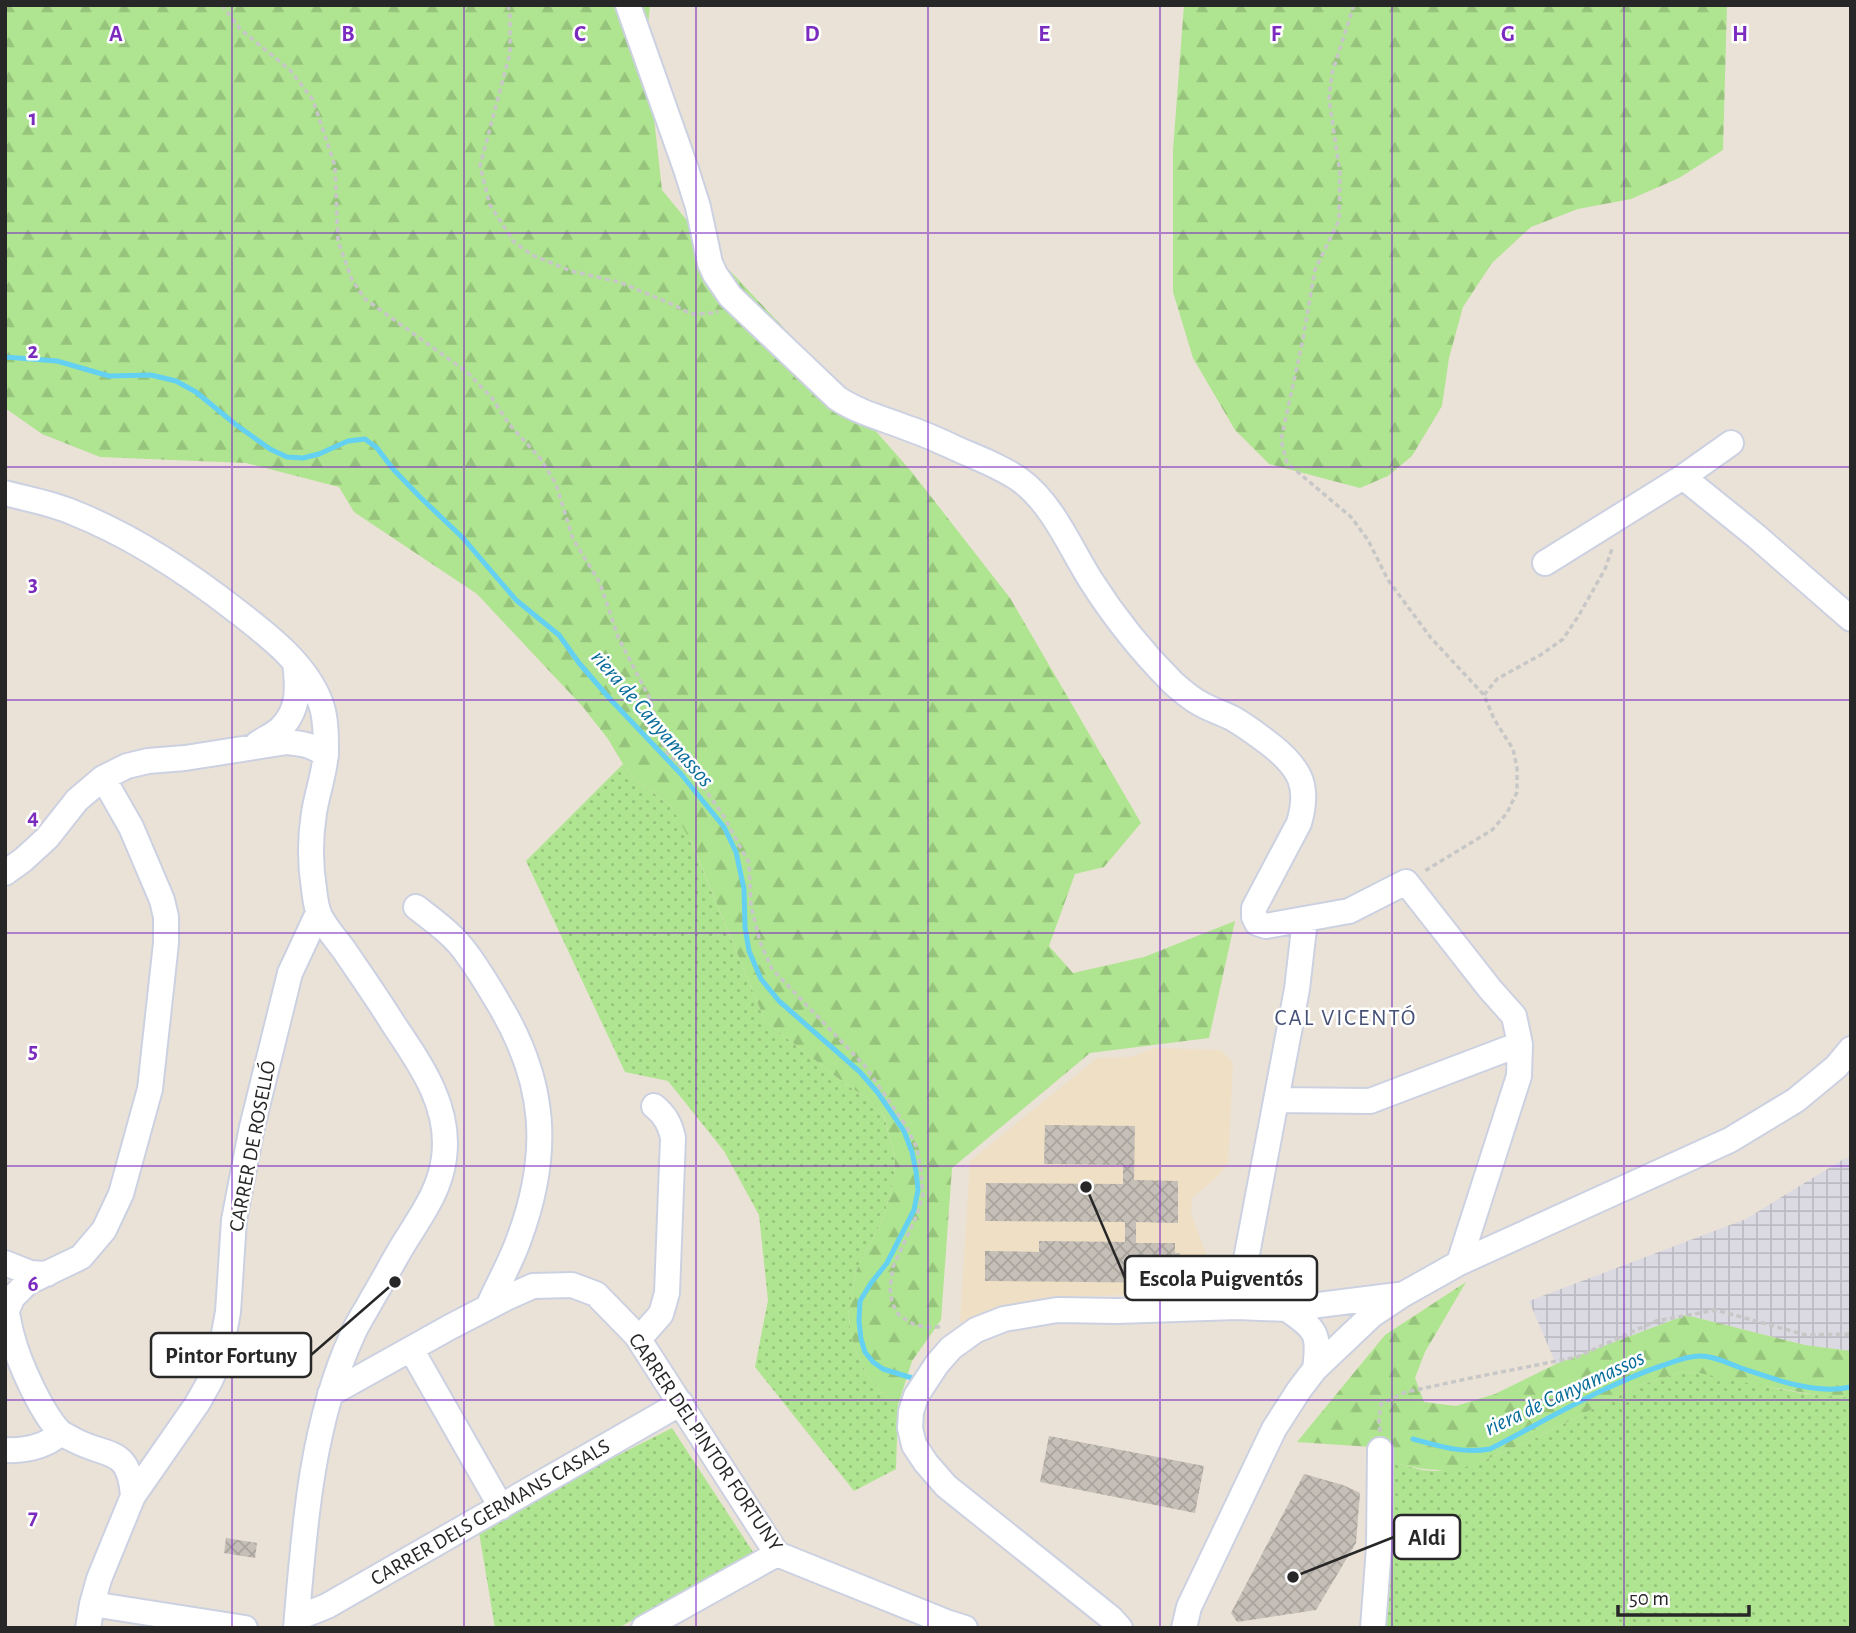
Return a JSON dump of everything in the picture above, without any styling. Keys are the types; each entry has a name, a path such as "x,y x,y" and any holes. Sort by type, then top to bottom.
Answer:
{"street":[{"path":"628,5 686,169 698,207 710,263 730,296 837,398 995,466 1027,485 1063,533 1118,620 1147,656 1188,696 1249,728 1293,765 1304,794 1302,810 1299,823 1254,908 1257,923 1266,926 1349,911 1406,882 1514,1016 1520,1044 1518,1076 1459,1263"},
{"path":"1545,563 1683,477 1731,443"},
{"path":"1683,477 1851,619"},
{"path":"5,493 72,512 133,540 198,581 271,639 295,662 310,682 321,704 326,729 326,757 311,838 311,864 318,914 423,1069 436,1095 442,1116 444,1159 428,1207 352,1335 330,1394 307,1521 303,1624"},
{"path":"253,747 281,728 294,709 299,687 295,662"},
{"path":"5,873 47,838 77,800 103,778 127,766 287,742 316,748 326,757"},
{"path":"103,778 131,827 162,900 166,917 166,943 149,1089 121,1194 104,1230 81,1257 27,1283 6,1307 12,1338 27,1374 61,1433 120,1459 144,1458 166,1449"},
{"path":"416,907 445,930 466,952 513,1028 536,1090 540,1122 539,1159 530,1204 519,1240 488,1307"},
{"name":"CARRER DE ROSELLÓ","path":"90,1616 99,1579 133,1496 197,1404 219,1360 229,1312 234,1220 252,1127 290,973 318,914"},
{"path":"1237,1307 1297,989 1305,920"},
{"path":"1276,1100 1370,1101 1520,1044"},
{"path":"1166,1628 1186,1617 1274,1429 1299,1390 1315,1369 1372,1315 1459,1263 1730,1140 1796,1100 1836,1067 1851,1049"},
{"path":"639,1339 661,1314 667,1293 673,1138 671,1126 654,1106"},
{"path":"5,1263 30,1273 47,1274"},
{"name":"CARRER DEL PINTOR FORTUNY","path":"330,1394 488,1307 533,1286 572,1285 596,1294 639,1339 777,1554 949,1626"},
{"path":"1120,1628 946,1486 926,1463 914,1445 910,1428 911,1412 916,1396 937,1364 951,1348 968,1335 1003,1319 1030,1313 1057,1310 1237,1307 1287,1309 1402,1295"},
{"path":"1287,1309 1314,1331 1318,1346 1315,1369"},
{"name":"CARRER DEL PINTOR FORTUNY","path":"352,1335 359,1349 366,1354 416,1346"},
{"path":"416,1346 501,1507"},
{"name":"CARRER DELS GERMANS CASALS","path":"303,1624 327,1606 681,1403"},
{"path":"5,1450 27,1450 44,1445 61,1433"},
{"path":"1373,1628 1379,1547 1380,1450"},
{"path":"120,1459 132,1479 133,1496"},
{"path":"644,1628 777,1554"},
{"path":"90,1616 245,1628"}],"path":[{"path":"222,5 240,29 290,70 313,100 335,166 338,241 352,280 365,299 467,372 492,398 509,424 540,458 556,484 573,539 600,583 618,638 651,701 659,734 668,754 702,785 723,815 749,863 751,906 760,942 772,969 865,1066 906,1125 917,1148 923,1195 917,1215 893,1267 890,1288 892,1303 899,1315 913,1324 954,1329 968,1335"},
{"path":"508,5 510,53 480,166 490,205 514,242 533,256 571,271 619,282 691,314 716,313 730,296"},
{"path":"1354,5 1332,73 1329,99 1340,173 1339,220 1315,270 1281,440 1287,463 1351,517 1368,540 1388,580 1431,638 1484,695 1494,719 1513,749 1517,768 1517,792 1507,813 1492,830 1406,882"},
{"path":"1484,695 1497,679 1563,639 1605,569 1620,526 1620,517"},
{"path":"1380,1450 1381,1405 1406,1392 1577,1357 1657,1321 1716,1310 1806,1335 1851,1334"}],"shaded area":[{"path":"1155,1048 1220,1050 1233,1062 1228,1164 1192,1198 1191,1213 1205,1251 1201,1292 1036,1300 1002,1306 960,1323 970,1161 1097,1058 1131,1057"},
{"path":"1851,1157 1851,1351 1805,1345 1686,1315 1556,1364 1529,1301 1746,1219"}],"green space":[{"path":"5,5 650,5 646,46 662,190 717,257 796,341 911,471 1010,598 1141,823 1104,867 1075,874 1049,946 1073,973 1144,957 1235,921 1209,1038 1090,1053 952,1168 941,1320 912,1361 898,1405 882,1393 867,1375 853,1344 848,1313 857,1269 883,1219 894,1179 895,1158 885,1119 881,1111 866,1097 765,1021 691,841 670,805 637,781 583,707 477,594 354,512 339,487 246,463 100,457 42,434 5,408"},
{"path":"1184,5 1727,5 1723,150 1679,178 1631,199 1578,209 1531,227 1492,263 1463,307 1449,358 1442,406 1412,456 1388,476 1360,488 1269,464 1235,430 1193,358 1173,292 1173,150"},
{"path":"623,764 637,781 670,805 687,832 765,1021 866,1097 881,1111 885,1120 895,1158 894,1179 883,1219 857,1269 848,1313 853,1344 867,1375 882,1393 898,1405 896,1469 854,1491 755,1367 768,1300 759,1215 724,1151 668,1081 625,1072 526,861"},
{"path":"1466,1282 1425,1352 1415,1378 1424,1402 1456,1406 1495,1394 1556,1364 1686,1315 1805,1345 1851,1351 1851,1397 1824,1396 1681,1372 1637,1386 1534,1439 1480,1462 1445,1470 1422,1469 1387,1461 1387,1448 1297,1442 1385,1335"},
{"path":"1681,1372 1711,1375 1809,1394 1851,1397 1851,1628 1383,1628 1387,1461 1435,1471 1480,1462 1534,1439 1637,1386"},
{"path":"672,1428 755,1555 618,1628 495,1628 478,1526"}],"building":[{"path":"1045,1125 1135,1126 1134,1180 1178,1181 1178,1223 1136,1222 1136,1243 1175,1243 1175,1253 1180,1253 1179,1283 985,1281 985,1251 1039,1252 1039,1241 1125,1242 1125,1222 985,1221 986,1183 1123,1184 1123,1165 1044,1164"},
{"path":"1049,1436 1204,1466 1195,1513 1040,1482"},
{"path":"1304,1474 1343,1485 1360,1493 1356,1543 1316,1610 1237,1622 1231,1613"},
{"path":"226,1538 257,1543 255,1558 224,1553"}],"waterway":[{"name":"riera de Canyamassos","path":"5,357 57,361 109,376 151,375 176,381 196,392 270,449 287,457 303,458 348,441 365,439 377,448 393,469 463,538 516,600 559,635 579,663 681,774 724,827 736,852 744,889 749,951 761,979 779,1001 860,1072 904,1131 916,1171 918,1190 914,1210 887,1263 860,1301 859,1321 865,1352 873,1362 883,1369 912,1378"},
{"name":"riera de Canyamassos","path":"1413,1439 1461,1450 1490,1449 1620,1382 1695,1356 1716,1358 1795,1385 1823,1389 1851,1387"}],"place":[{"name":"Escola Puigventós","path":"1086,1187"},
{"name":"Pintor Fortuny","path":"395,1282"},
{"name":"Aldi","path":"1293,1577"}],"district":[{"name":"CAL VICENTÓ","path":"1346,1017"}]}
